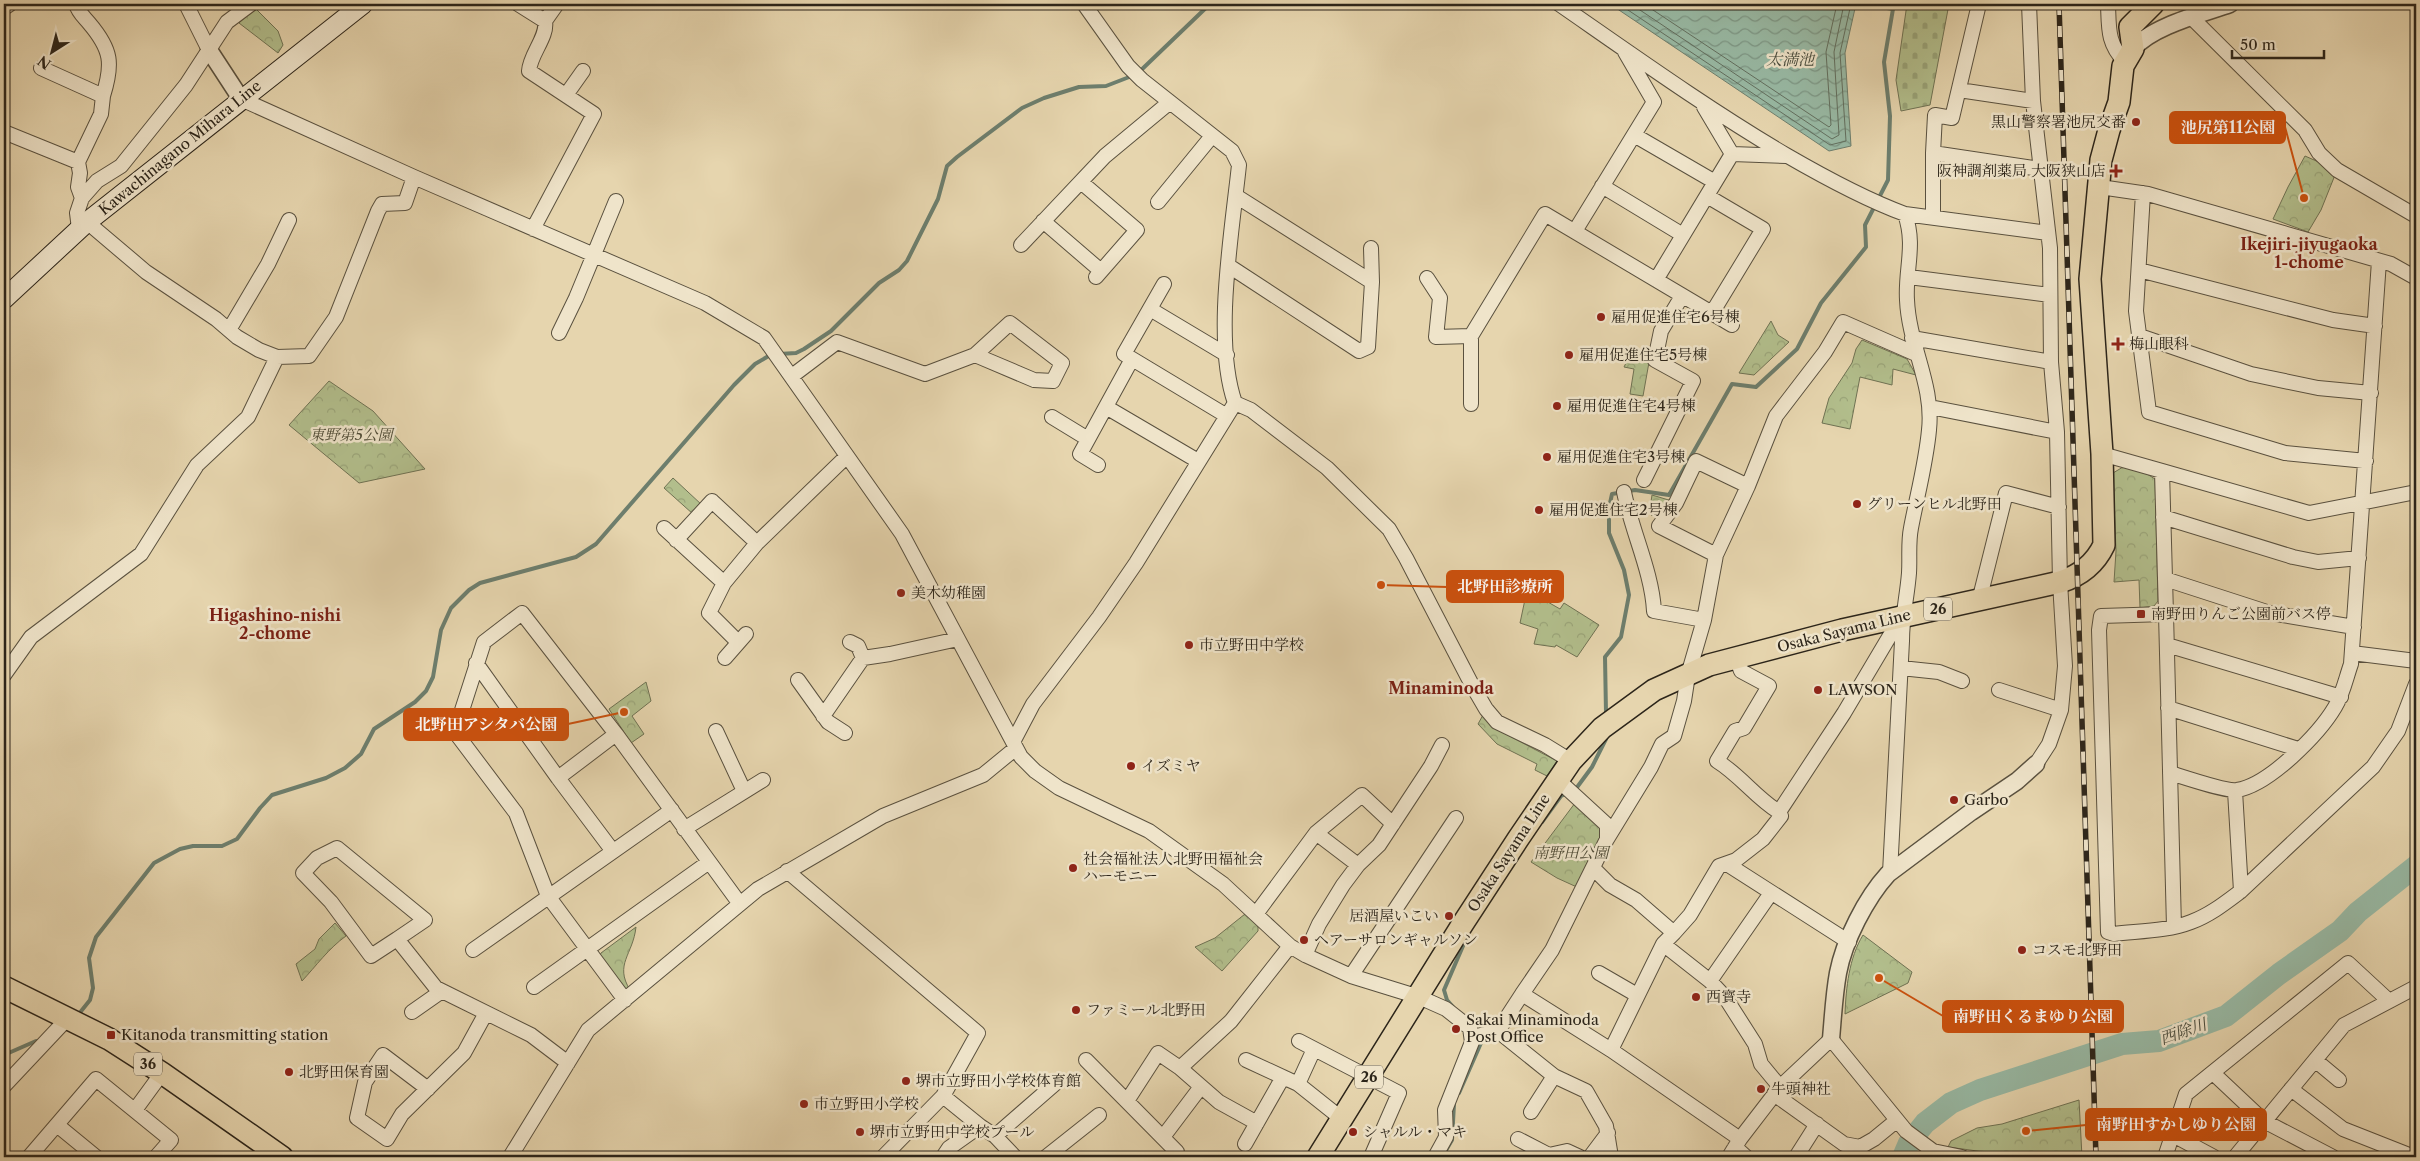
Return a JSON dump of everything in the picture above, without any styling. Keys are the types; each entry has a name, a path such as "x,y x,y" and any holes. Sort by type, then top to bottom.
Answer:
{"main road":[{"name":"Kawachinagano Mihara Line","path":"4,300 83,226 363,4"},
{"name":"Osaka Sayama Line","path":"1318,1157 1467,917 1570,761 1602,728 1654,690 1709,665 1902,616 1979,601 2060,582 2076,576 2099,556 2104,545 2102,454 2090,278 2100,187 2101,160 2119,102 2129,56 2130,27 2153,4"},
{"name":"36","path":"4,987 109,1039 162,1073 282,1157"}],"street":[{"path":"4,8 10,4"},
{"path":"76,4 78,10 101,37 108,51 110,71 103,96 101,114 78,162 80,173 78,187 82,198"},
{"path":"186,4 209,50 241,99 414,177 705,303 756,333 776,353 902,534 1020,757 1035,771 1059,788 1149,831 1223,884 1290,946 1351,976 1419,997 1446,1009 1470,1028 1472,1042 1445,1110 1446,1137 1435,1157"},
{"path":"518,4 544,21 546,28 530,63 529,71 594,114 533,229"},
{"path":"544,21 557,4"},
{"path":"1084,4 1128,66 1142,80 1232,151 1239,165 1226,310 1228,382 1235,403 1251,410 1327,468 1389,528 1486,709 1497,722 1545,745 1570,761"},
{"path":"1559,4 1702,103 1789,156 1883,206 1905,214 2048,233"},
{"path":"1934,217 1933,153 1935,115 1952,118 1979,4"},
{"path":"1735,1148 1777,1090 1831,1039 1838,971 1863,907 1879,884 1890,873 1971,812 2017,781 2036,764 2049,744 2061,710 2065,666 2060,582 2057,432 2052,362 2048,233 2033,101 2029,4"},
{"path":"2108,4 2109,36 2115,51 2129,56 2141,39 2230,4"},
{"path":"246,6 227,22 186,85 121,166 97,181 82,198 77,213 83,226 259,350 276,357 310,356 336,317 382,204 405,203 414,177"},
{"path":"2192,18 2305,130 2319,153 2337,170 2416,216"},
{"path":"1575,231 1654,102 1622,48"},
{"path":"41,68 103,96"},
{"path":"566,95 583,71"},
{"path":"1959,90 2033,101"},
{"path":"1021,245 1105,156 1170,102"},
{"path":"1702,103 1732,154"},
{"path":"4,132 78,162"},
{"path":"1634,135 1716,182"},
{"path":"1159,202 1212,136"},
{"path":"1933,153 2040,168"},
{"path":"1732,154 1789,156"},
{"path":"1656,280 1732,154"},
{"path":"1043,221 1098,274 1138,230 1081,182"},
{"path":"1602,186 1683,235"},
{"path":"2100,187 2143,193 2391,264 2416,278"},
{"path":"2143,193 2136,311 2149,412 2285,453 2366,461"},
{"path":"1236,196 1372,282"},
{"path":"1707,196 1763,229 1712,313"},
{"path":"559,333 576,298 616,201"},
{"path":"1471,404 1471,336 1546,214 1732,325"},
{"path":"1890,873 1902,616 1909,575 1910,531 1929,430 1930,407 1930,396 1912,338 1907,298 1910,230 1905,214"},
{"path":"229,330 273,268 289,220"},
{"path":"1229,266 1359,351 1368,347 1372,282 1371,248"},
{"path":"2170,773 2235,791 2268,777 2298,750 2327,719 2341,697 2351,664 2352,653 2364,501 2379,261"},
{"path":"2139,270 2332,320 2375,326"},
{"path":"1909,276 2050,295"},
{"path":"1427,278 1440,298 1436,337 1471,336"},
{"path":"1164,284 1124,354 1227,416"},
{"path":"1644,480 1693,381 1655,360 1661,331 1682,296"},
{"path":"1150,309 1227,355"},
{"path":"1472,1037 1498,1031 1552,950 1607,839 1652,767 1662,744 1674,736 1684,701 1688,675 1704,620 1716,555 1748,486 1776,416 1825,352 1843,322 1916,354"},
{"path":"792,376 837,342 925,374 975,355 1010,323 1062,363 1053,381 1034,380 975,355"},
{"path":"2140,336 2251,374 2318,388 2371,393"},
{"path":"1912,338 2052,362"},
{"path":"4,675 31,637 140,554 197,465 248,417 276,357"},
{"path":"1098,465 1080,454 1132,359"},
{"path":"510,1157 588,1030 758,889 883,816 983,775 1015,745 1033,704 1099,617 1136,562 1235,403"},
{"path":"1106,406 1198,461"},
{"path":"1930,407 2057,432"},
{"path":"1052,417 1088,439"},
{"path":"2102,454 2309,513 2416,492"},
{"path":"725,658 742,638 709,613 724,583 757,543 847,456"},
{"path":"1716,555 1659,526 1676,503 1696,461 1748,486"},
{"path":"2162,471 2174,927"},
{"path":"1624,492 1630,521 1653,593 1654,611 1704,620"},
{"path":"1979,601 2006,493 2059,507"},
{"path":"676,540 712,501 757,543"},
{"path":"2163,517 2292,557 2318,562 2359,558"},
{"path":"664,528 724,583"},
{"path":"2165,579 2270,613 2354,627"},
{"path":"625,1000 548,896 516,813 455,732 484,642 522,613 616,734 740,904"},
{"path":"2166,614 2101,616 2099,630 2108,932 2114,934 2174,927 2191,922 2218,908 2241,891 2373,767 2398,731 2416,684"},
{"path":"1610,1050 1663,944 1690,915 1719,866 1727,864 1763,840 1781,816 1779,812 1844,713 1902,616"},
{"path":"823,716 863,658 890,654 958,638"},
{"path":"850,642 858,646 863,658"},
{"path":"2167,645 2341,697"},
{"path":"2352,653 2416,661"},
{"path":"1736,658 1741,671 1769,686 1744,728 1735,731 1717,761 1730,769 1765,803 1779,812"},
{"path":"476,663 612,850"},
{"path":"1901,668 1939,672 1962,681"},
{"path":"798,680 828,722 845,733"},
{"path":"1999,690 2061,710"},
{"path":"2168,708 2298,750"},
{"path":"716,731 744,791"},
{"path":"558,778 616,734"},
{"path":"1305,955 1319,924 1358,865 1379,845 1431,766 1442,745"},
{"path":"684,829 763,780"},
{"path":"1558,780 1607,825 1607,839"},
{"path":"2235,791 2241,891"},
{"path":"1256,914 1316,833 1362,795 1393,824"},
{"path":"473,950 612,850 672,810"},
{"path":"1351,976 1456,818"},
{"path":"1316,833 1358,865"},
{"path":"337,848 425,920 397,939 371,956 332,902 303,873 317,858 337,848"},
{"path":"534,987 709,862"},
{"path":"1727,864 1849,942"},
{"path":"1593,868 1610,885 1636,900 1674,933"},
{"path":"787,871 978,1033 943,1096 886,1156"},
{"path":"1710,981 1771,893"},
{"path":"397,939 436,988 531,1035 568,1063"},
{"path":"1663,944 1710,981 1726,997 1755,1044 1761,1064 1777,1090 1817,1124 1844,1144 1860,1147 1901,1126"},
{"path":"1180,1068 1231,1022 1290,946"},
{"path":"2165,1157 2186,1094 2348,962 2388,1000"},
{"path":"1599,973 1637,995"},
{"path":"2235,1157 2344,1025 2388,1000 2416,987"},
{"path":"412,1012 442,992"},
{"path":"1522,994 1610,1050 1746,1157"},
{"path":"428,1089 383,1055 365,1082 357,1118 387,1139 402,1114 428,1089 464,1053 486,1013"},
{"path":"4,1086 67,1019"},
{"path":"1498,1031 1554,1076 1586,1091 1608,1134 1611,1157"},
{"path":"1831,1039 1901,1126 1933,1151 1962,1157"},
{"path":"1299,1041 1399,1093 1371,1157"},
{"path":"1298,1084 1314,1049"},
{"path":"1127,1101 1158,1053 1180,1068 1200,1088 1219,1102 1257,1123"},
{"path":"1086,1060 1177,1152"},
{"path":"1246,1060 1298,1084 1342,1119"},
{"path":"2315,1060 2339,1080"},
{"path":"135,1110 162,1073"},
{"path":"2213,1073 2264,1121 2333,1157"},
{"path":"1531,1112 1554,1076"},
{"path":"1245,1144 1282,1077"},
{"path":"29,1157 96,1079 171,1140 156,1157"},
{"path":"995,1136 1057,1082"},
{"path":"1163,1137 1200,1088"},
{"path":"2291,1089 2343,1129 2414,1157"},
{"path":"943,1096 995,1136 1015,1157"},
{"path":"1046,1157 1099,1115"},
{"path":"1796,1157 1817,1124"},
{"path":"57,1125 96,1157"},
{"path":"943,1157 949,1148 980,1126"},
{"path":"1590,1157 1608,1134"},
{"path":"2173,1135 2214,1157"},
{"path":"1518,1139 1550,1155 1567,1151 1580,1157"}],"green space":[{"path":"1907,4 1949,4 1930,105 1901,111 1896,80"},
{"path":"255,8 278,31 283,45 278,53 239,23"},
{"path":"2305,156 2337,170 2321,210 2308,232 2273,219"},
{"path":"1771,321 1778,335 1789,342 1754,375 1739,373"},
{"path":"1862,340 1907,359 1916,375 1893,369 1892,385 1860,377 1850,429 1822,423 1829,398 1852,363 1856,349"},
{"path":"1632,351 1651,351 1643,396 1630,394 1634,369 1624,367"},
{"name":"東野第5公園","path":"329,381 373,411 425,469 359,483 289,425"},
{"path":"2123,467 2147,474 2155,479 2158,601 2154,606 2140,608 2139,580 2114,582 2116,551 2113,473"},
{"path":"673,478 702,505 693,514 664,488"},
{"path":"1652,495 1672,501 1659,517 1651,515 1653,510 1650,508"},
{"path":"1527,590 1560,609 1564,603 1599,625 1577,657 1556,645 1555,647 1534,644 1538,629 1520,623"},
{"path":"646,682 651,701 632,716 644,734 631,743 609,709"},
{"path":"1483,715 1496,729 1557,761 1547,776 1535,770 1537,764 1497,744 1478,724"},
{"name":"南野田公園","path":"1578,799 1607,825 1579,888 1557,878 1531,862"},
{"path":"1245,914 1258,924 1258,931 1222,971 1195,947 1215,938"},
{"path":"335,923 346,936 328,952 302,981 296,964 315,949 319,939"},
{"path":"636,927 624,966 626,981 630,990 624,992 599,958 601,953"},
{"path":"1863,935 1912,972 1908,983 1845,1014 1847,984 1851,963"},
{"path":"2079,1100 2082,1157 2021,1157 1948,1147 1951,1141 1977,1128 2002,1124"}],"water":[{"name":"太満池","path":"1610,4 1856,4 1845,53 1851,146 1829,151"}],"waterway":[{"path":"779,354 796,353 831,331 879,283 899,270 907,261 938,199 947,166 957,157 1022,108 1044,98 1079,87 1106,86 1137,74 1210,4"},
{"path":"1606,713 1605,657 1621,637 1629,595 1624,570 1609,533 1609,508 1612,494 1635,490 1669,495 1732,384 1756,387 1797,349 1821,303 1866,247 1865,225 1888,180 1890,116 1884,62 1893,9 1864,4"},
{"path":"78,1015 90,1000 93,988 89,958 96,937 154,863 180,849 193,846 222,846 237,839 272,795 326,778 345,768 361,754 374,729 415,702 426,691 433,677 441,630 451,608 469,590 480,583 576,557 596,544 734,385 755,364 772,354"},
{"path":"1575,790 1592,767 1606,739"},
{"path":"1542,822 1561,796 1566,794"},
{"name":"西除川","path":"1903,1157 1909,1143 1925,1123 1951,1103 1980,1090 2122,1044 2159,1041 2226,1016 2279,974 2340,931 2358,912 2416,866"},
{"path":"1453,1007 1447,1000 1444,990 1466,939"},
{"path":"1459,1093 1481,1043 1480,1039"},
{"path":"4,1055 36,1041"},
{"path":"1445,1152 1452,1140 1454,1104"}],"railway":[{"path":"2059,4 2096,1157"}],"place":[{"name":"黒山警察署池尻交番","path":"2136,122"},
{"name":"阪神調剤薬局 大阪狭山店","path":"2116,171"},
{"name":"池尻第11公園","path":"2304,198"},
{"name":"雇用促進住宅6号棟","path":"1601,317"},
{"name":"梅山眼科","path":"2118,344"},
{"name":"雇用促進住宅5号棟","path":"1569,355"},
{"name":"雇用促進住宅4号棟","path":"1557,406"},
{"name":"雇用促進住宅3号棟","path":"1547,457"},
{"name":"グリーンヒル北野田","path":"1857,504"},
{"name":"雇用促進住宅2号棟","path":"1539,510"},
{"name":"北野田診療所","path":"1381,585"},
{"name":"美木幼稚園","path":"901,593"},
{"name":"南野田りんご公園前バス停","path":"2141,614"},
{"name":"市立野田中学校","path":"1189,645"},
{"name":"LAWSON","path":"1818,690"},
{"name":"北野田アシタバ公園","path":"624,712"},
{"name":"イズミヤ","path":"1131,766"},
{"name":"Garbo","path":"1954,800"},
{"name":"社会福祉法人北野田福祉会 ハーモニー","path":"1073,868"},
{"name":"居酒屋いこい","path":"1449,916"},
{"name":"ヘアーサロンギャルソン","path":"1304,940"},
{"name":"コスモ北野田","path":"2022,950"},
{"name":"南野田くるまゆり公園","path":"1879,978"},
{"name":"西寳寺","path":"1696,997"},
{"name":"ファミール北野田","path":"1076,1010"},
{"name":"Sakai Minaminoda Post Office","path":"1456,1029"},
{"name":"Kitanoda transmitting station","path":"111,1035"},
{"name":"北野田保育園","path":"289,1072"},
{"name":"堺市立野田小学校体育館","path":"906,1081"},
{"name":"牛頭神社","path":"1761,1089"},
{"name":"市立野田小学校","path":"804,1104"},
{"name":"南野田すかしゆり公園","path":"2026,1131"},
{"name":"堺市立野田中学校プール","path":"860,1132"},
{"name":"シャルル・マキ","path":"1353,1132"}],"district":[{"name":"Ikejiri-jiyugaoka 1-chome","path":"2309,253"},
{"name":"Higashino-nishi 2-chome","path":"275,624"},
{"name":"Minaminoda","path":"1441,688"}]}
